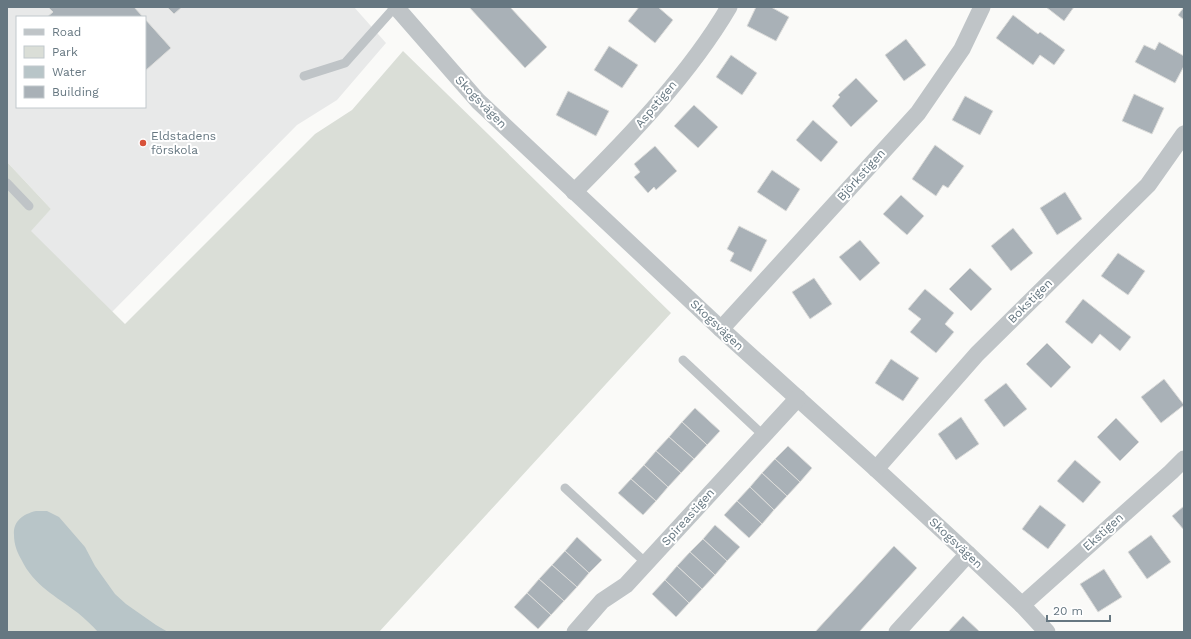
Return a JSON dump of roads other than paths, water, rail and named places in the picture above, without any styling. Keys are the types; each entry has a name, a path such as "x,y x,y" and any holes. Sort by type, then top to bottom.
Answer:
{"street":[{"name":"Skogsvägen","path":"396,7 478,101 721,329 968,554 1048,632"},
{"name":"Aspstigen","path":"574,192 621,145 666,94 716,28 729,7"},
{"name":"Björkstigen","path":"721,329 918,113 962,49 982,7"},
{"name":"Bokstigen","path":"876,469 977,354 1148,184 1184,134"},
{"name":"Spireastigen","path":"575,632 602,601 626,585 798,398"},
{"name":"Ekstigen","path":"1022,605 1172,472 1184,459"},
{"path":"897,632 968,554"}],"lane":[{"path":"304,76 345,63 396,7"},
{"path":"7,183 30,206"},
{"path":"684,360 763,435"},
{"path":"565,488 646,563"}],"water":[{"path":"36,511 47,511 59,517 85,547 95,566 115,594 126,604 168,632 98,632 78,613 46,590 26,568 15,545 14,530 17,522 23,516"}],"place":[{"name":"Eldstadens förskola","path":"143,143"}]}
